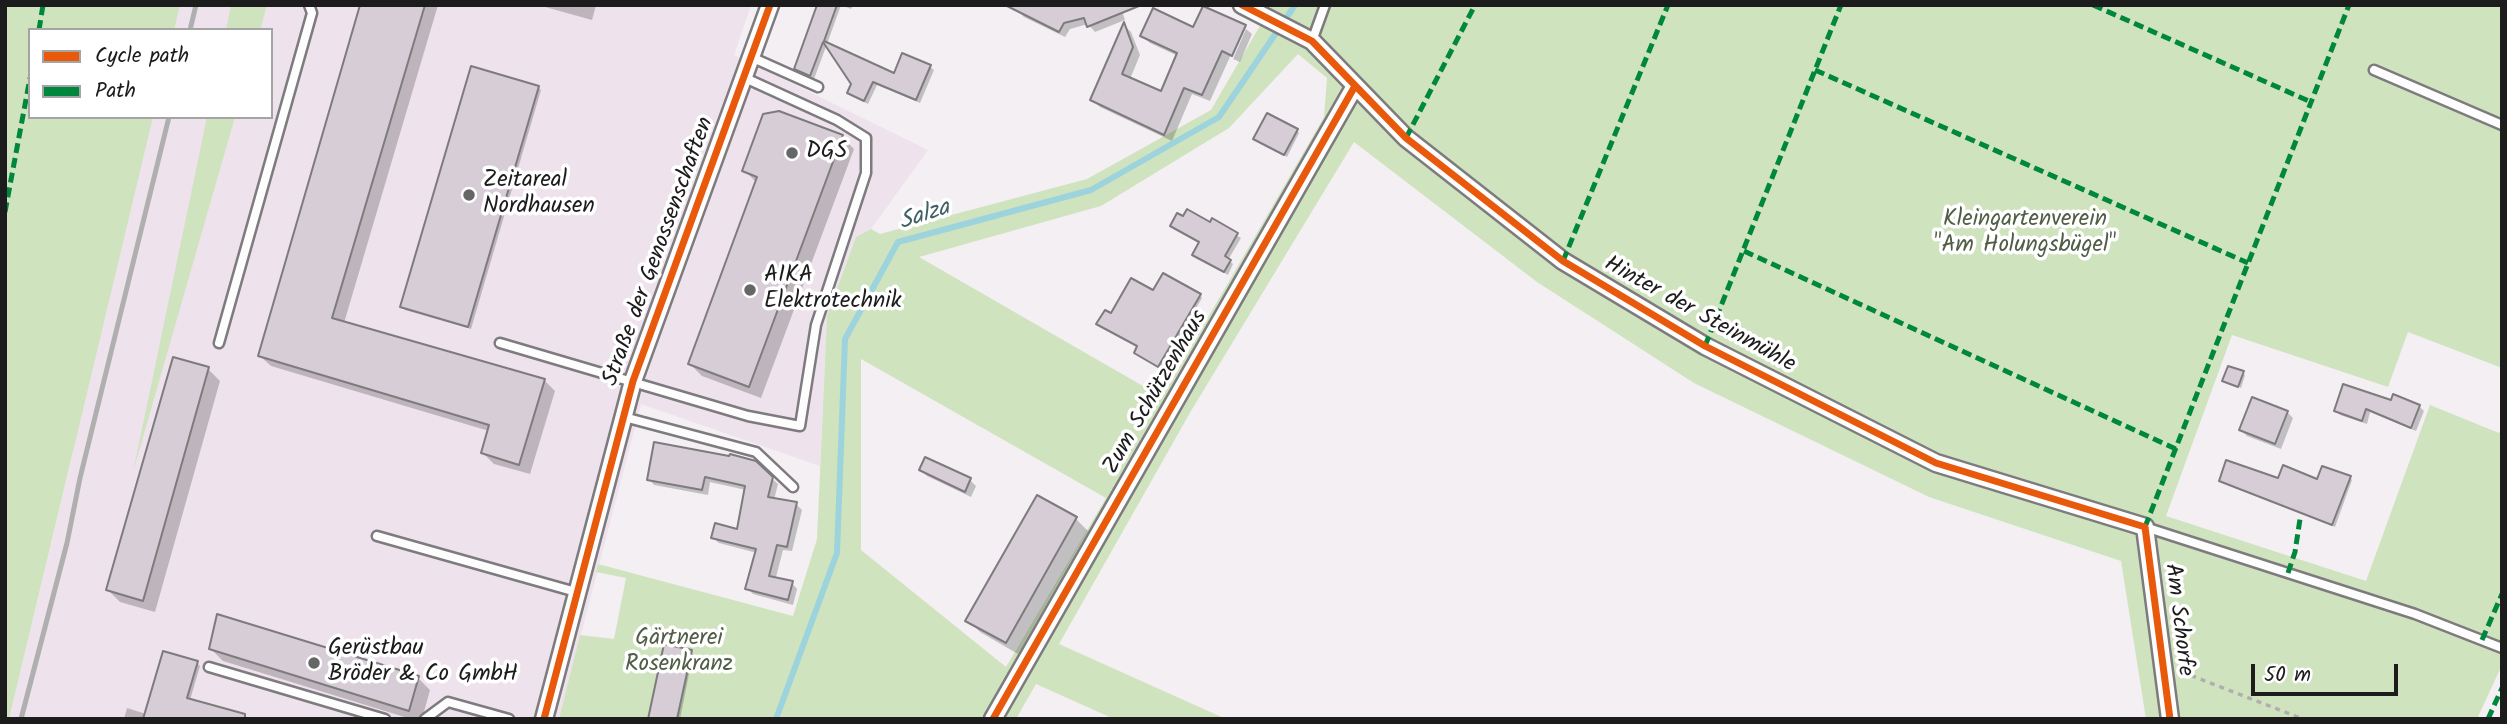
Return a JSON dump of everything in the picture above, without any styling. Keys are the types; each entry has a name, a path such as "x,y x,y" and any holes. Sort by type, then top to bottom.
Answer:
{"street":[{"name":"Straße der Genossenschaften","path":"544,719 633,381 770,5"},
{"name":"Hinter der Steinmühle","path":"1242,5 1312,41 1406,138 1563,261 1705,346 1936,463 2145,527"},
{"name":"Zum Schützenhaus","path":"993,719 1355,86"},
{"name":"Am Schorfe","path":"2145,527 2170,719"}],"lane":[{"path":"219,343 312,13 309,5"},
{"path":"1312,41 1325,5"},
{"path":"751,57 818,87"},
{"path":"2374,70 2502,125"},
{"path":"500,342 748,416 800,426 816,325 866,173 866,138 837,120 743,77"},
{"name":"Straße der Genossenschaften","path":"624,417 755,452 793,487"},
{"path":"2145,527 2415,614 2502,648"},
{"path":"377,536 576,592"},
{"path":"209,667 385,719"},
{"path":"425,719 448,702 509,719"}],"path":[{"path":"2163,665 2303,719"}],"shaded area":[{"path":"88,5 751,5 734,55 928,150 871,229 856,237 827,316 820,466 641,404 559,719 9,719 73,453 92,309 78,119 273,119 273,28 86,28"}],"green space":[{"path":"5,5 180,5 174,28 28,28 28,119 153,119 9,719 5,719"},
{"path":"231,5 267,5 261,28 226,28"},
{"path":"1272,5 2502,5 2502,368 2408,332 2388,387 2232,335 2166,516 2366,581 2430,405 2499,433 2502,426 2502,665 2477,719 2146,719 2121,561 1929,497 1694,383 1537,282 1354,142 1191,411 1059,644 1226,719 1114,719 1036,684 1016,719 559,719 580,635 614,639 626,578 596,572 598,564 793,616 817,539 827,316 856,237 871,229 880,234 1087,179 1211,110","holes":["1298,54 1327,78 1324,117 1162,397 919,257 1101,206 1229,128","861,359 1106,498 1006,667 861,550"]},
{"path":"207,119 234,119 133,472"}],"building":[{"path":"360,5 425,5 332,318 545,379 519,465 481,453 489,425 258,356"},
{"path":"817,5 837,5 824,41 894,73 902,53 931,65 916,100 873,82 864,101 847,93 851,84 823,42 810,76 794,69"},
{"path":"1005,5 1139,6 1087,27 1084,18 1064,23 1059,32"},
{"path":"1203,6 1246,25 1232,56 1222,51 1202,95 1184,88 1164,135 1090,100 1124,22 1133,47 1122,74 1161,91 1177,53 1140,36 1153,8 1193,27"},
{"path":"471,66 539,86 468,327 400,307"},
{"name":"AIKA Elektrotechnik","path":"779,111 843,135 749,387 688,364 757,177 742,171 763,114"},
{"path":"1267,113 1298,129 1284,155 1253,139"},
{"path":"1187,209 1210,222 1212,218 1238,233 1225,256 1231,260 1224,272 1192,255 1199,242 1170,226 1177,213 1183,216"},
{"path":"1163,273 1201,294 1158,367 1134,353 1137,346 1096,324 1105,310 1111,313 1131,278 1153,290"},
{"path":"173,357 209,367 143,601 106,590"},
{"path":"2228,366 2244,371 2238,387 2222,381"},
{"path":"2343,384 2391,400 2393,394 2420,405 2411,428 2366,409 2362,421 2334,411"},
{"path":"2252,397 2288,411 2275,444 2239,430"},
{"path":"654,442 729,456 730,454 756,461 773,477 768,497 797,502 787,547 777,545 769,576 793,581 788,600 745,589 756,549 711,538 715,523 737,529 745,486 705,477 702,490 647,480"},
{"path":"925,457 971,478 965,492 919,470"},
{"path":"2226,460 2278,478 2283,465 2317,479 2322,466 2351,476 2332,525 2219,481"},
{"path":"1037,495 1077,517 1006,643 965,621"},
{"name":"Gerüstbau Bröder & Co GmbH","path":"217,614 419,676 409,711 209,649"},
{"path":"664,644 692,650 677,719 648,719"},
{"path":"163,651 198,661 187,698 245,714 245,719 143,719"}],"waterway":[{"name":"Salza","path":"776,719 837,553 845,339 898,242 1091,190 1219,117 1295,5"}],"railway":[{"path":"190,28 196,5"},
{"path":"21,719 67,543 80,478 169,119"}],"marked path":[{"path":"39,28 43,5"},
{"path":"1406,138 1475,5"},
{"path":"1563,261 1668,5"},
{"path":"1705,346 1841,5"},
{"path":"2093,5 2311,102"},
{"path":"2145,527 2349,5"},
{"path":"1815,70 2248,263"},
{"path":"5,212 28,89"},
{"path":"1744,251 2176,449"},
{"path":"2288,573 2295,552 2300,519"},
{"path":"2482,640 2502,594"},
{"path":"2488,719 2502,688"}],"cycle path":[{"path":"544,719 633,381 770,5"},
{"path":"1242,5 1312,41 1406,138 1563,261 1705,346 1936,463 2145,527 2170,719"},
{"path":"993,719 1355,86"}],"place":[{"name":"DGS","path":"792,153"},
{"name":"Zeitareal Nordhausen","path":"469,195"},
{"name":"AIKA Elektrotechnik","path":"750,290"},
{"name":"Gerüstbau Bröder & Co GmbH","path":"314,663"}],"park label":[{"name":"Kleingartenverein \"Am Holungsbügel\"","path":"2025,234"},
{"name":"Gärtnerei Rosenkranz","path":"679,653"}]}
